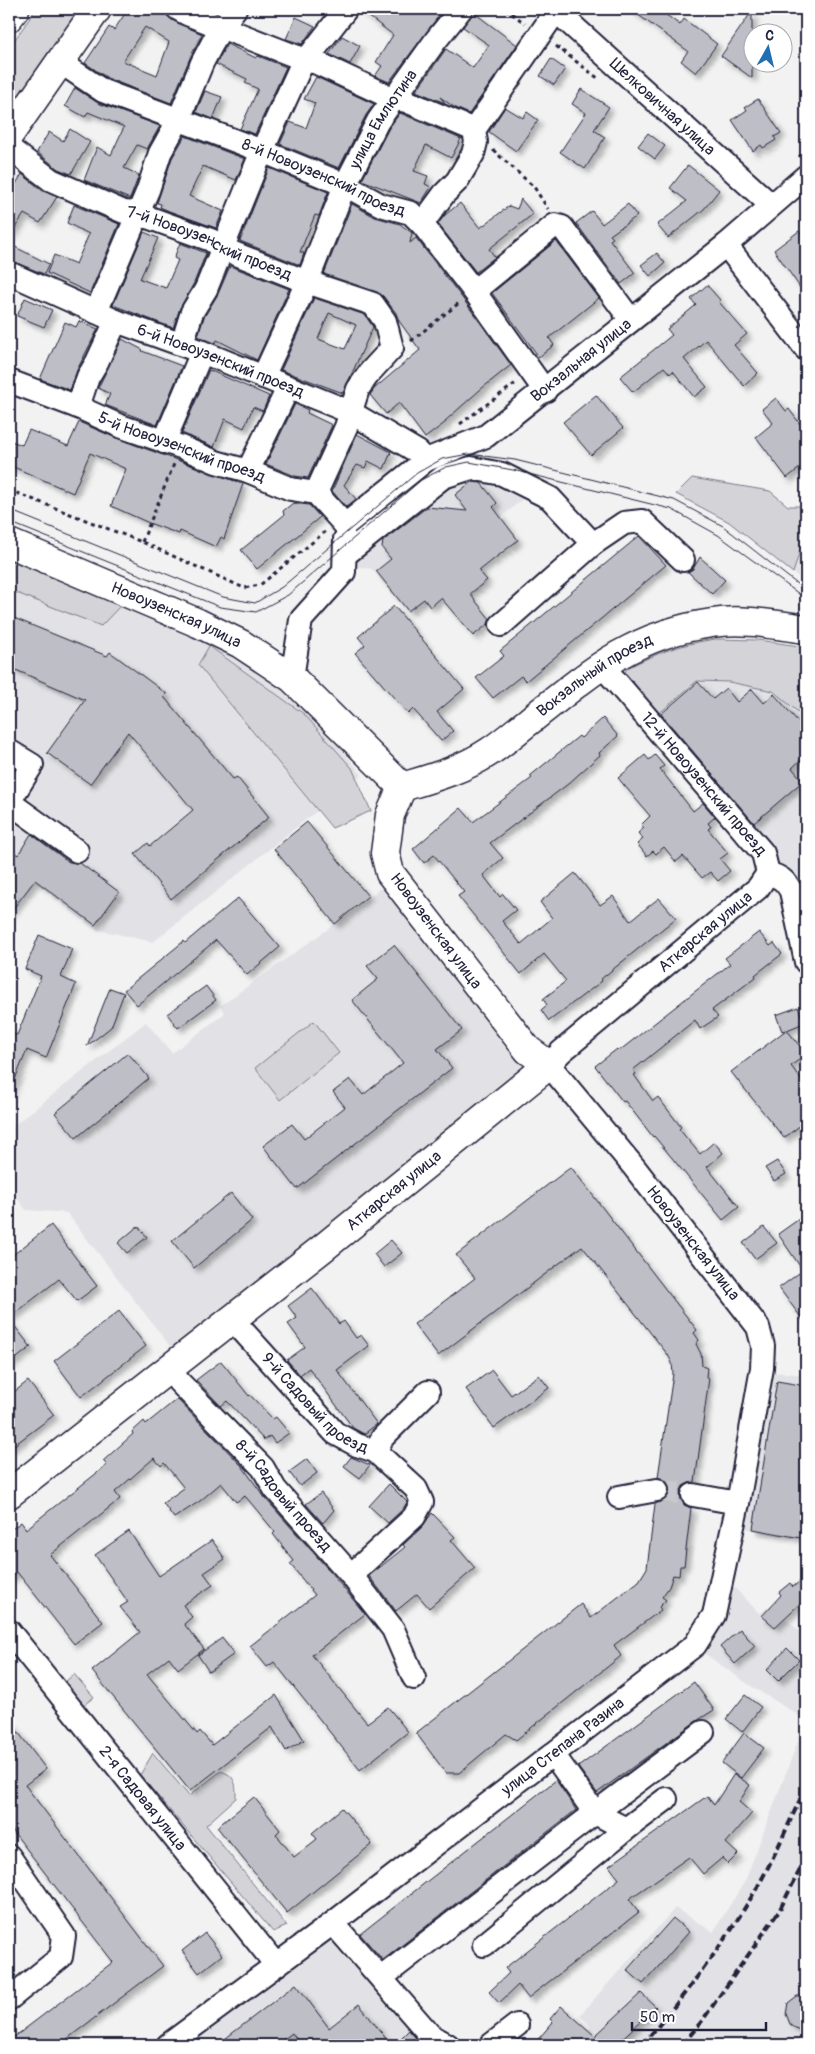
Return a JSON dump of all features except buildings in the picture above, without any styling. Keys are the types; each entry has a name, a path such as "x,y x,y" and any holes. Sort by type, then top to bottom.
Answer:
{"main road":[{"path":"9,17 14,9"},
{"path":"9,135 97,9"},
{"name":"Новоузенская улица","path":"9,543 198,623 241,644 292,678 402,786 390,815 385,853 390,873 528,1050 549,1065"},
{"name":"Вокзальный проезд","path":"402,786 447,774 489,752 601,664 644,641 679,629 714,622 757,622 806,629"},
{"name":"Аткарская улица","path":"9,1494 232,1319 549,1065"}],"street":[{"path":"178,9 317,63 394,99 406,101 475,136"},
{"path":"78,407 88,378 97,362 106,316 136,213 148,190 160,154 179,119 202,63 221,27 235,9"},
{"path":"172,445 192,348 192,312 206,288 262,151 300,68 346,9"},
{"name":"улица Емлютина","path":"263,377 307,282 345,184 378,122 436,40 461,9"},
{"path":"422,224 444,194 457,181 473,154 475,136 555,10"},
{"name":"Шелковичная улица","path":"555,10 771,205"},
{"name":"8-й Новоузенский проезд","path":"60,62 102,91 345,184 381,205 411,213 422,224 474,291 545,391"},
{"name":"7-й Новоузенский проезд","path":"9,148 51,180 124,212 136,213 211,240 221,248 307,282 373,304 386,321 392,348"},
{"name":"Вокзальная улица","path":"343,522 426,460 486,436 545,391 630,320 726,245 806,176"},
{"path":"474,291 555,225 562,227 630,320"},
{"path":"726,245 806,348"},
{"name":"6-й Новоузенский проезд","path":"9,273 106,316 192,348 350,412 418,452 426,460"},
{"path":"292,678 301,620 344,572 346,554 343,522 316,493 346,427 358,389 370,372 392,348"},
{"name":"5-й Новоузенский проезд","path":"9,381 216,462 248,471 291,489 316,493"},
{"path":"248,471 288,388"},
{"path":"346,554 443,477 471,468 502,474 550,498 593,544"},
{"path":"501,625 593,544 624,523 642,521 683,560"},
{"name":"12-й Новоузенский проезд","path":"601,664 763,853 768,874 781,877 792,891 806,962"},
{"path":"9,751 32,765 9,802 77,851"},
{"name":"Аткарская улица","path":"549,1065 561,1052 758,888 768,874"},
{"name":"Новоузенская улица","path":"549,1065 634,1167 758,1327"},
{"name":"9-й Садовый проезд","path":"232,1319 335,1432 357,1445 375,1450 416,1489 422,1502 414,1517 351,1576"},
{"name":"улица Степана Разина","path":"168,2045 333,1923 695,1646 714,1614 738,1503 762,1368 763,1346 758,1327"},
{"name":"8-й Садовый проезд","path":"169,1368 179,1382 263,1468 275,1489 351,1576 393,1629 414,1678"},
{"path":"375,1450 383,1437 428,1392"},
{"path":"619,1497 657,1490"},
{"path":"693,1495 738,1503"},
{"name":"2-я Садовая улица","path":"9,1631 276,1965"},
{"path":"381,1978 702,1732"},
{"path":"553,1754 594,1813 626,1830"},
{"path":"484,1945 666,1799"},
{"path":"9,1856 64,1936 61,1957 9,1998"},
{"path":"333,1923 430,2035 448,2045"},
{"path":"491,2045 517,2025"}],"path":[{"path":"505,9 603,82"},
{"path":"475,136 534,187 553,218 555,225"},
{"path":"392,348 406,344 474,291"},
{"path":"456,427 531,372"},
{"path":"142,542 172,445"},
{"path":"9,490 142,542 244,588 260,585 343,522"}],"shaded area":[{"path":"36,9 83,9 9,117 9,48"},
{"path":"511,471 545,480 464,549 490,581 473,595 461,581 422,597 424,599 408,612 372,569 354,566 355,543 422,482"},
{"path":"692,478 770,491 788,506 806,506 806,531 793,573 729,522 676,494"},
{"path":"806,531 806,582 793,573"},
{"path":"9,556 190,634 233,656 283,690 327,731 362,775 153,942 94,929 35,882 9,913"},
{"path":"9,560 121,605 101,626 9,590"},
{"path":"715,639 758,640 806,647 806,704 798,712 773,691 729,682 697,681 656,716 624,675 627,668 659,654 680,646"},
{"path":"209,646 304,714 352,768 371,811 332,828 198,665"},
{"path":"697,681 729,682 773,691 798,712 806,704 806,954 787,869 779,868 656,716"},
{"path":"383,886 527,1065 524,1071 173,1350 67,1213 26,1210 9,1187 9,1129 146,1022 172,1053 225,1013 220,1006 335,924"},
{"path":"314,1021 339,1053 280,1100 255,1068"},
{"path":"771,1372 806,1375 806,1540 743,1528"},
{"path":"732,1585 760,1614 770,1605 806,1637 806,1720 748,1684 701,1651"},
{"path":"74,1674 94,1697 84,1705 65,1682"},
{"path":"806,1720 806,2045 572,2045 591,2027 580,2015 675,1908 713,1932 745,1881"},
{"path":"153,1753 189,1796 221,1771 230,1775 234,1781 236,1798 206,1825 287,1926 273,1932 140,1775"},
{"path":"333,1930 433,2045 184,2045"}],"tunnel":[{"path":"657,1490 693,1495"}],"tram line":[{"path":"9,510 223,597 255,603 282,587 417,473 442,459 469,454 515,460 674,500 723,526 806,591"},
{"path":"9,522 220,607 256,612 288,595 421,480 446,467 469,462 513,470 671,509 718,535 806,599"}],"railway":[{"path":"642,2045 674,2007 732,1928 771,1862 806,1787"},
{"path":"682,2045 702,2021 779,1911 806,1858"}]}
